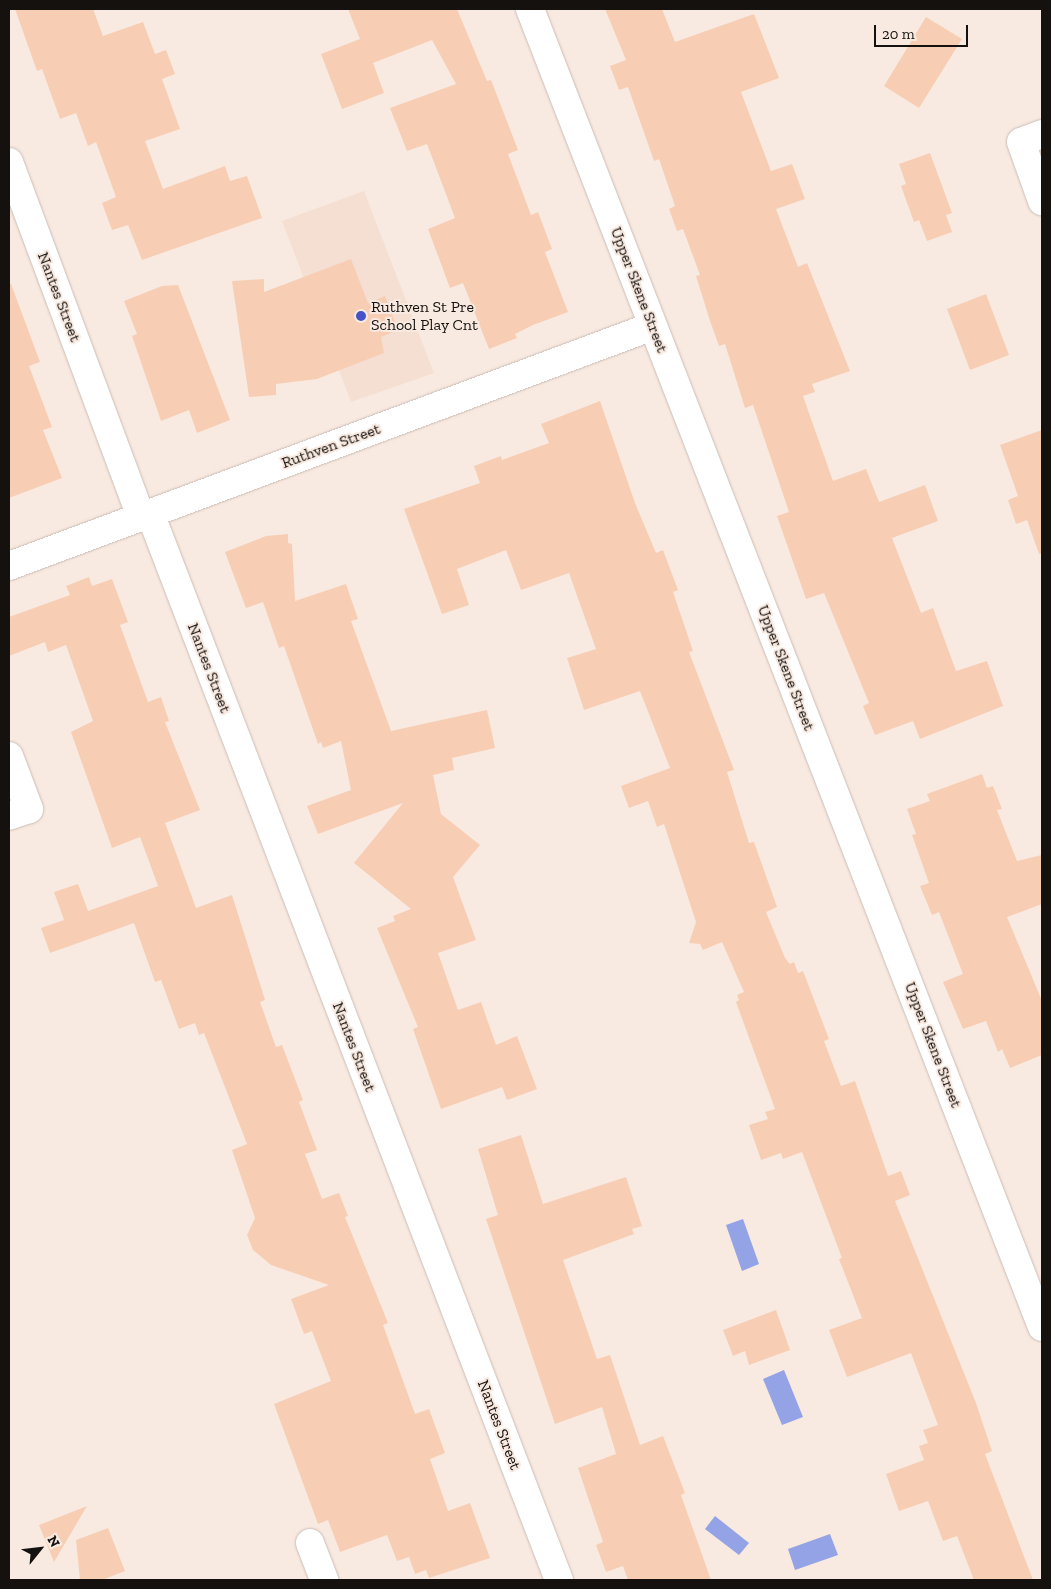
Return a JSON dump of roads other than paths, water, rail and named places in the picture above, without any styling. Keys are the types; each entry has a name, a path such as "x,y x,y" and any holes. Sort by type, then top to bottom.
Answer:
{"street":[{"name":"Upper Skene Street","path":"530,9 1042,1327"},
{"path":"1042,134 1020,142 1042,201"},
{"name":"Nantes Street","path":"9,162 559,1580"},
{"name":"Ruthven Street","path":"9,566 653,326"},
{"path":"9,756 29,809 9,816"},
{"path":"310,1543 324,1580"}],"water":[{"path":"743,1219 759,1264 742,1271 726,1225"},
{"path":"784,1370 803,1417 782,1425 763,1379"},
{"path":"715,1516 749,1543 739,1555 705,1529"},
{"path":"830,1534 838,1555 795,1570 788,1549"}],"place":[{"name":"Ruthven St Pre School Play Cnt","path":"361,316"}]}
